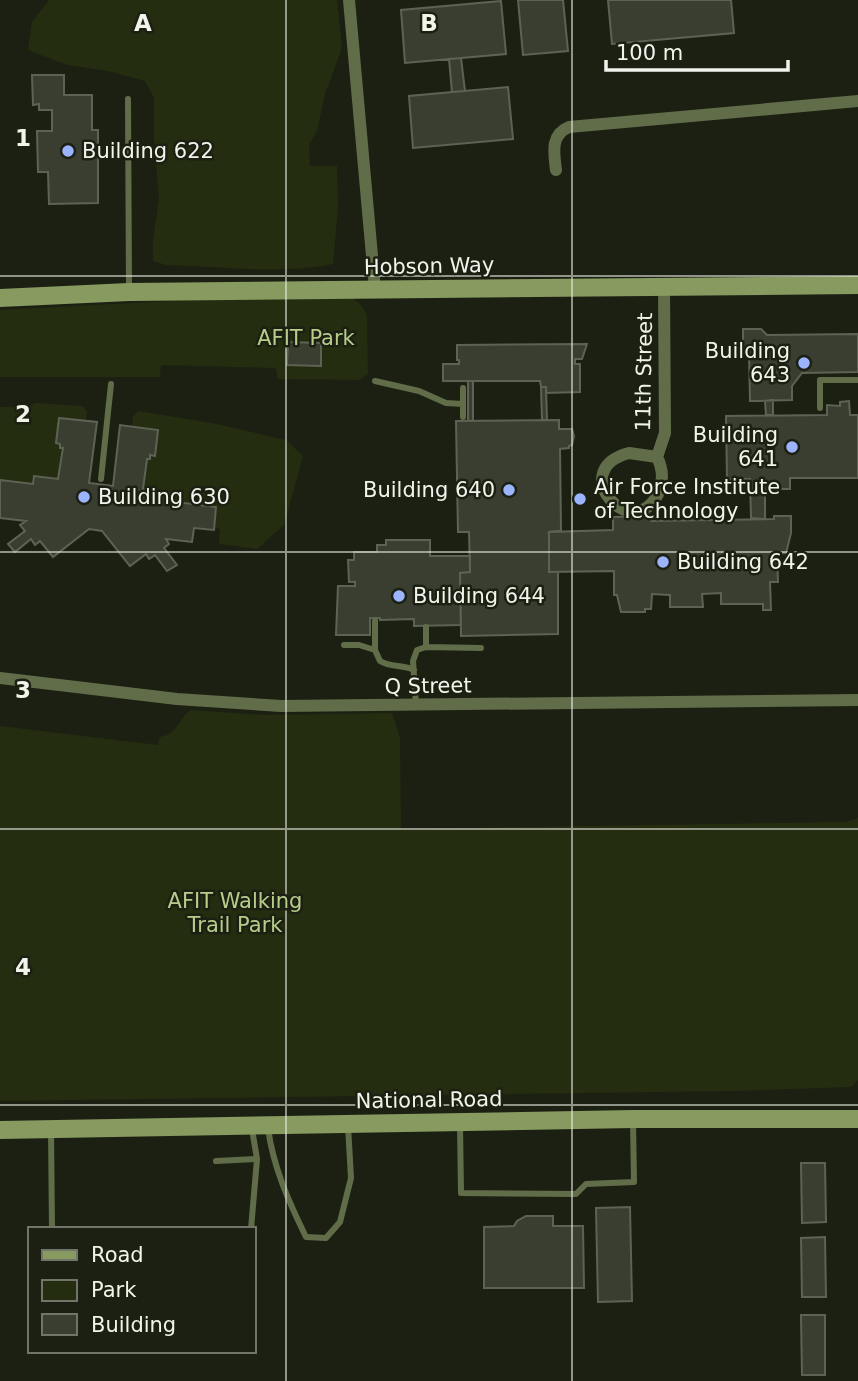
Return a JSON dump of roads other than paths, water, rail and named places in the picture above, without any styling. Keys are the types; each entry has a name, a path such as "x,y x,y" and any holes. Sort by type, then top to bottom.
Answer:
{"street":[{"path":"349,0 375,289"},
{"path":"556,170 556,138 559,132 569,127 858,101"},
{"name":"Hobson Way","path":"0,298 129,292 858,285"},
{"name":"11th Street","path":"657,457 665,433 664,286"},
{"path":"629,453 657,457 662,470 662,483 650,504 632,511 618,509 612,504 603,486 607,465 614,458 629,453"},
{"name":"Q Street","path":"0,678 221,704 281,706 858,700"},
{"name":"National Road","path":"0,1130 633,1119 858,1119"}],"lane":[{"path":"128,99 129,292"},
{"path":"820,408 820,380 858,380"},
{"path":"375,381 419,391 446,403 463,404"},
{"path":"101,479 111,384"},
{"path":"463,388 463,417"},
{"path":"375,621 375,649 378,659 384,664 408,666 414,670"},
{"path":"426,627 426,647"},
{"path":"353,635 354,644"},
{"path":"344,645 354,644 375,649"},
{"path":"416,705 415,654 426,647 481,648"},
{"path":"460,1122 461,1193 576,1194 586,1184 635,1182 633,1119"},
{"path":"260,1126 288,1200 306,1237 326,1238 340,1222 351,1178 348,1125"},
{"path":"251,1227 260,1126"},
{"path":"51,1129 52,1227"},
{"path":"216,1161 257,1160"}],"place":[{"name":"Building 622","path":"68,151"},
{"name":"Building 643","path":"804,363"},
{"name":"Building 641","path":"792,447"},
{"name":"Building 640","path":"509,490"},
{"name":"Building 630","path":"84,497"},
{"name":"Air Force Institute of Technology","path":"580,499"},
{"name":"Building 642","path":"663,562"},
{"name":"Building 644","path":"399,596"}],"park label":[{"name":"AFIT Park","path":"306,338"},
{"name":"AFIT Walking Trail Park","path":"235,913"}]}
